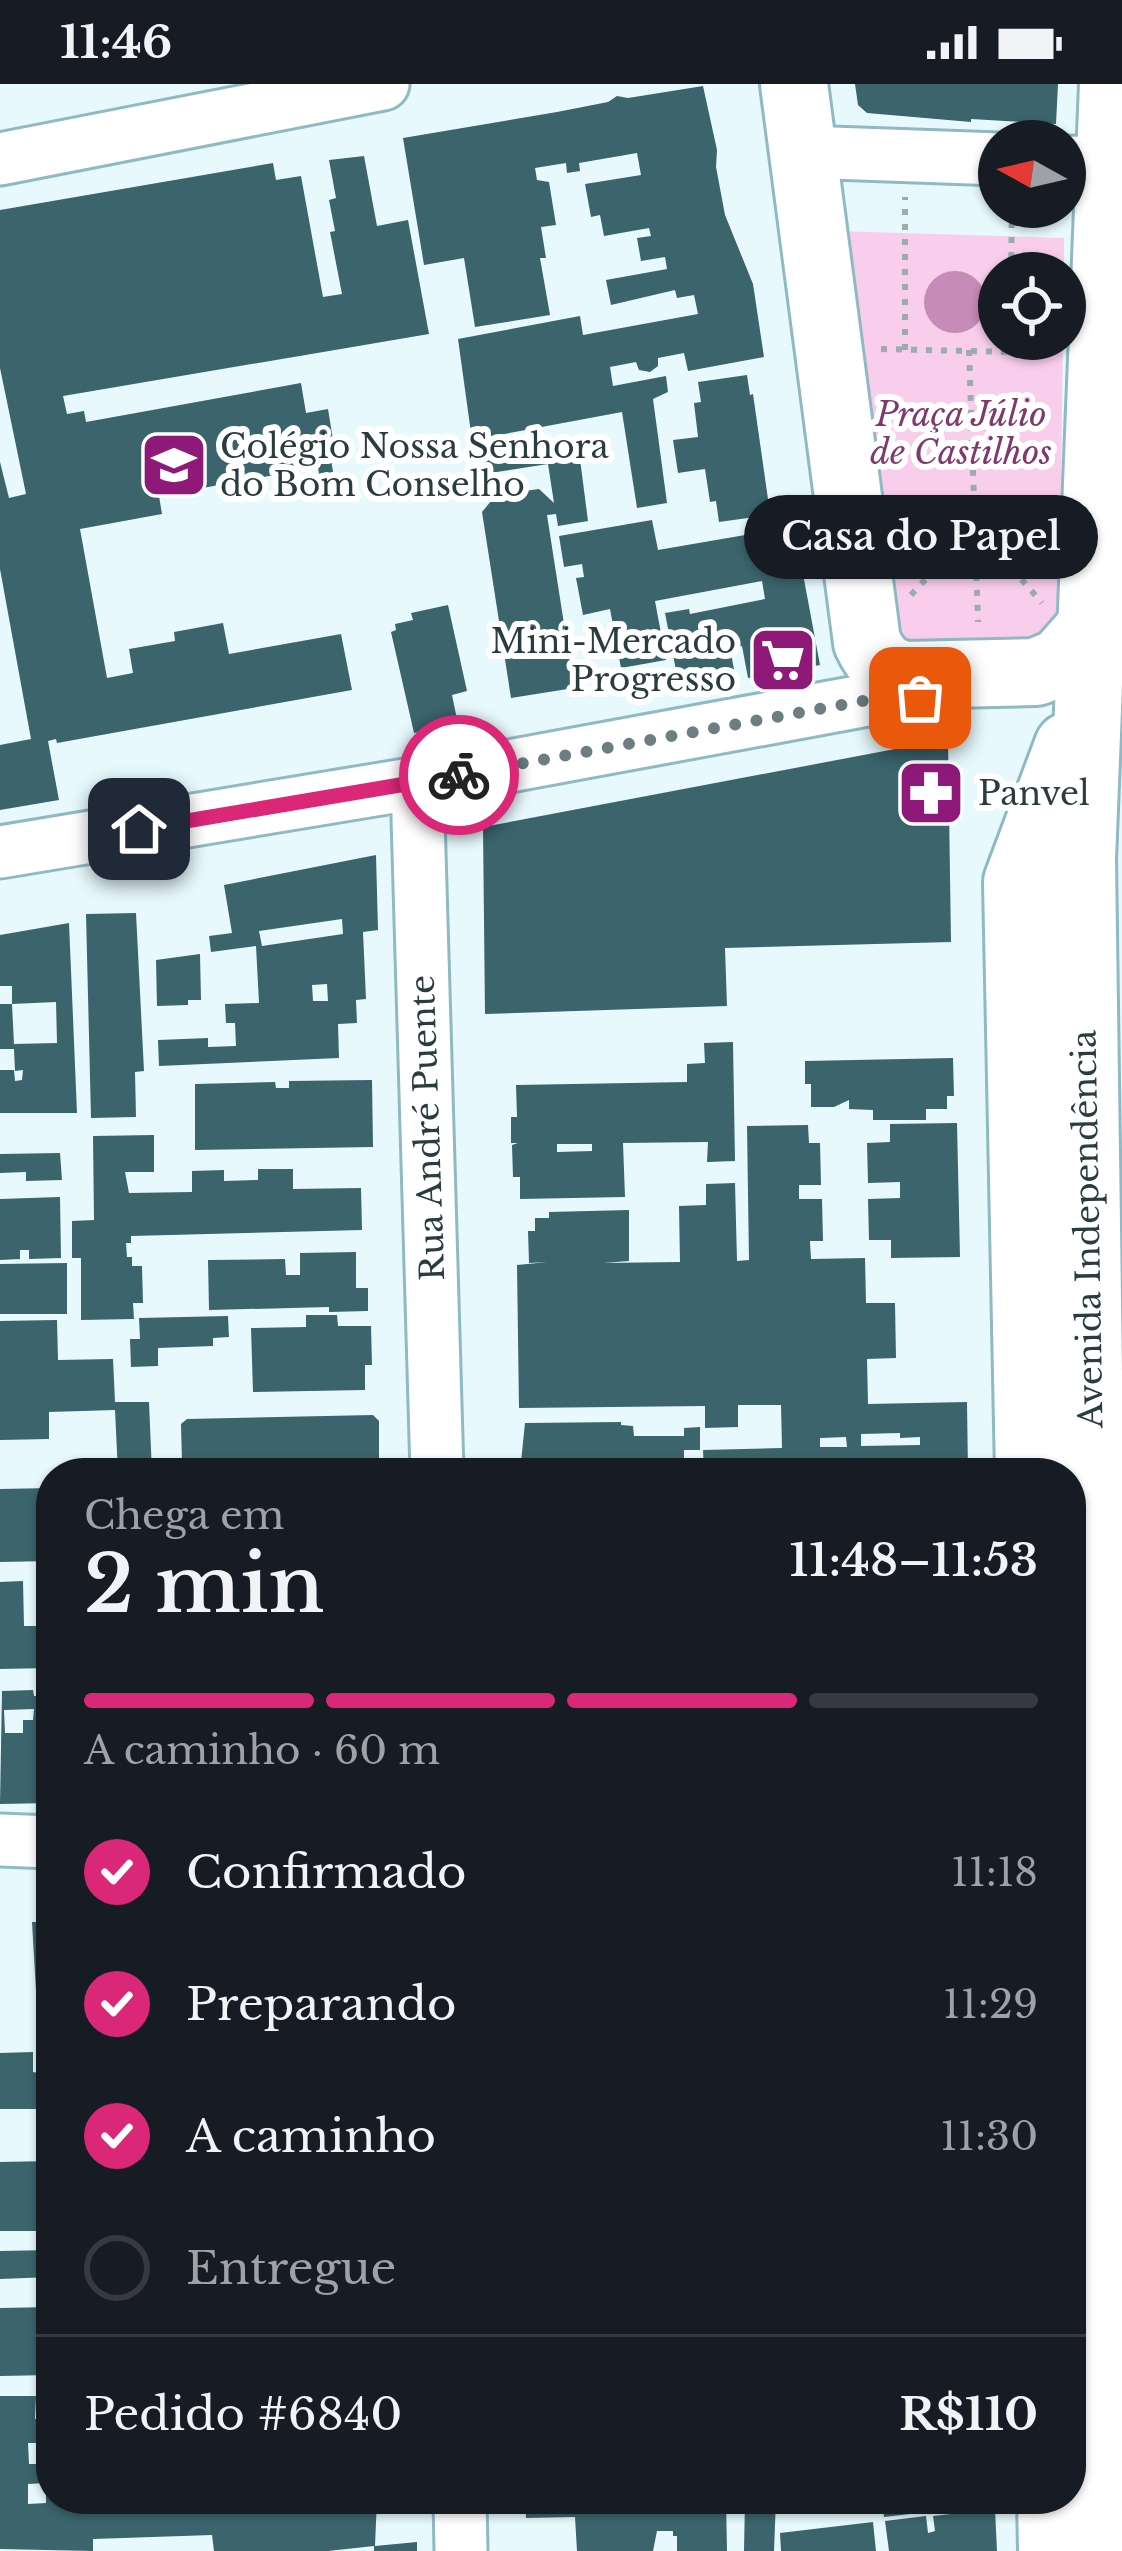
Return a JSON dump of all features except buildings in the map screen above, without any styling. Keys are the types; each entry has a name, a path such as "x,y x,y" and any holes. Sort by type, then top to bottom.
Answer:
{"main road":[{"path":"794,84 870,670 881,665 893,672 979,674 1048,669 1072,651 1090,628"},
{"name":"Avenida Independência","path":"1102,2551 1112,2437 1106,1446 1082,859 1104,700 1090,628 1104,356 1087,162 1113,84"},
{"name":"Avenida Independência","path":"1029,1458 1017,881 1104,700"},
{"path":"1051,2514 1052,2551"}],"street":[{"path":"0,159 383,84"},
{"path":"804,152 978,159"},
{"path":"0,852 417,783 870,670 1104,700"},
{"name":"Rua André Puente","path":"417,783 437,1458"},
{"path":"0,1840 36,1841"},
{"path":"460,2514 461,2551"}],"path":[{"path":"904,156 904,350"},
{"path":"830,349 978,350"},
{"path":"969,350 979,674"},
{"path":"1086,355 1104,356"},
{"path":"852,521 1095,532"},
{"path":"974,526 1060,622 1090,628"},
{"path":"870,670 974,526"}],"green space":[{"name":"Praça Júlio de Castilhos","path":"834,231 1064,238 1064,252 978,252 978,360 1063,360 1059,622 1035,656 914,657 882,626"}],"shaded area":[{"path":"955,271 977,280 977,324 955,333 933,324 924,302 933,280"}],"way so far":[{"path":"459,775 874,699 920,698"}],"place":[{"name":"Colégio Nossa Senhora do Bom Conselho","path":"174,465"},
{"name":"Mini-Mercado Progresso","path":"783,660"},
{"name":"Casa do Papel","path":"920,698"},
{"name":"Panvel","path":"931,793"}],"route":[{"path":"139,829 459,775"}]}
